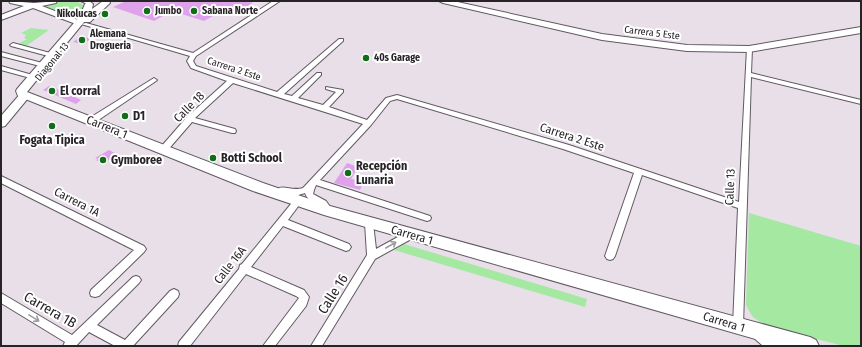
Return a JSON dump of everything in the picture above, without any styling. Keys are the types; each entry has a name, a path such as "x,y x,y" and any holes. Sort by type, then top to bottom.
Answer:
{"main road":[{"path":"87,2 96,5 108,2"},
{"name":"Diagonal 13","path":"23,93 82,23 87,12 87,2"},
{"name":"Diagonal 13","path":"23,93 52,55 82,23 108,2"},
{"name":"Carrera 1","path":"23,93 258,187 329,211 410,235 810,346"}],"street":[{"name":"Carrera 2 Este","path":"13,1 33,5 43,5 82,23 194,55 190,61 193,67 231,81 324,108 368,123 388,99 397,97 566,147 742,206"},
{"path":"1,18 33,5 54,1"},
{"path":"43,5 43,8 45,4 54,1"},
{"path":"194,55 277,1"},
{"name":"Carrera 5 Este","path":"442,1 617,40 687,48 749,49 861,30"},
{"path":"278,95 341,40"},
{"path":"13,45 52,55"},
{"name":"Calle 13","path":"738,326 749,49"},
{"path":"1,54 44,65"},
{"path":"1,68 34,77"},
{"path":"293,99 319,74"},
{"path":"748,74 861,102"},
{"path":"91,121 154,80"},
{"name":"Calle 18","path":"163,150 190,119 231,81"},
{"path":"324,108 341,92 328,88"},
{"name":"Diagonal 13","path":"1,115 23,93"},
{"name":"Diagonal 13","path":"1,123 23,93"},
{"path":"190,119 232,131"},
{"path":"258,187 273,187 295,193 306,190 368,123"},
{"path":"610,256 639,171"},
{"name":"Carrera 1A","path":"1,179 141,249 95,293"},
{"path":"313,183 309,191 310,197 323,204 329,211"},
{"path":"313,183 427,218"},
{"name":"Calle 16A","path":"183,346 243,268 298,201"},
{"path":"282,221 346,247"},
{"path":"369,223 372,256"},
{"name":"Calle 16","path":"316,346 372,256 410,235"},
{"name":"Calle 16","path":"243,268 300,293 304,298 268,346"},
{"path":"88,326 136,280"},
{"path":"126,346 174,294"},
{"name":"Carrera 1B","path":"1,298 70,344 88,326 126,346"},
{"path":"759,332 774,346"}],"green space":[{"path":"61,1 75,2 83,5 85,8 81,16 76,17 45,6 46,4"},
{"path":"31,28 49,30 26,46 18,44 27,39 24,38 26,35 21,33"},
{"path":"749,213 861,246 861,346 844,346 765,326 752,316 746,305"},
{"path":"404,244 587,299 585,307 394,250"}],"building":[{"path":"126,1 245,1 253,3 248,6 255,8 248,12 241,10 233,14 222,11 204,21 172,11 154,21 113,7"},
{"name":"Alemana Drogueria","path":"81,36 92,39 82,44 73,42"},
{"path":"49,86 65,92 73,88 83,92 75,97 81,100 76,104 43,90"},
{"name":"Gymboree","path":"109,150 117,154 105,163 101,163 96,160 98,159 95,158"},
{"name":"Recepción Lunaria","path":"347,163 358,167 351,179 364,181 360,190 334,183"}],"place":[{"name":"Jumbo","path":"147,11"},
{"name":"Sabana Norte","path":"194,11"},
{"name":"Nikolucas","path":"105,14"},
{"name":"Alemana Drogueria","path":"82,40"},
{"name":"40s Garage","path":"366,58"},
{"name":"El corral","path":"52,91"},
{"name":"D1","path":"125,116"},
{"name":"Fogata Tipica","path":"52,126"},
{"name":"Botti School","path":"213,158"},
{"name":"Gymboree","path":"103,160"},
{"name":"Recepción Lunaria","path":"348,173"}]}
